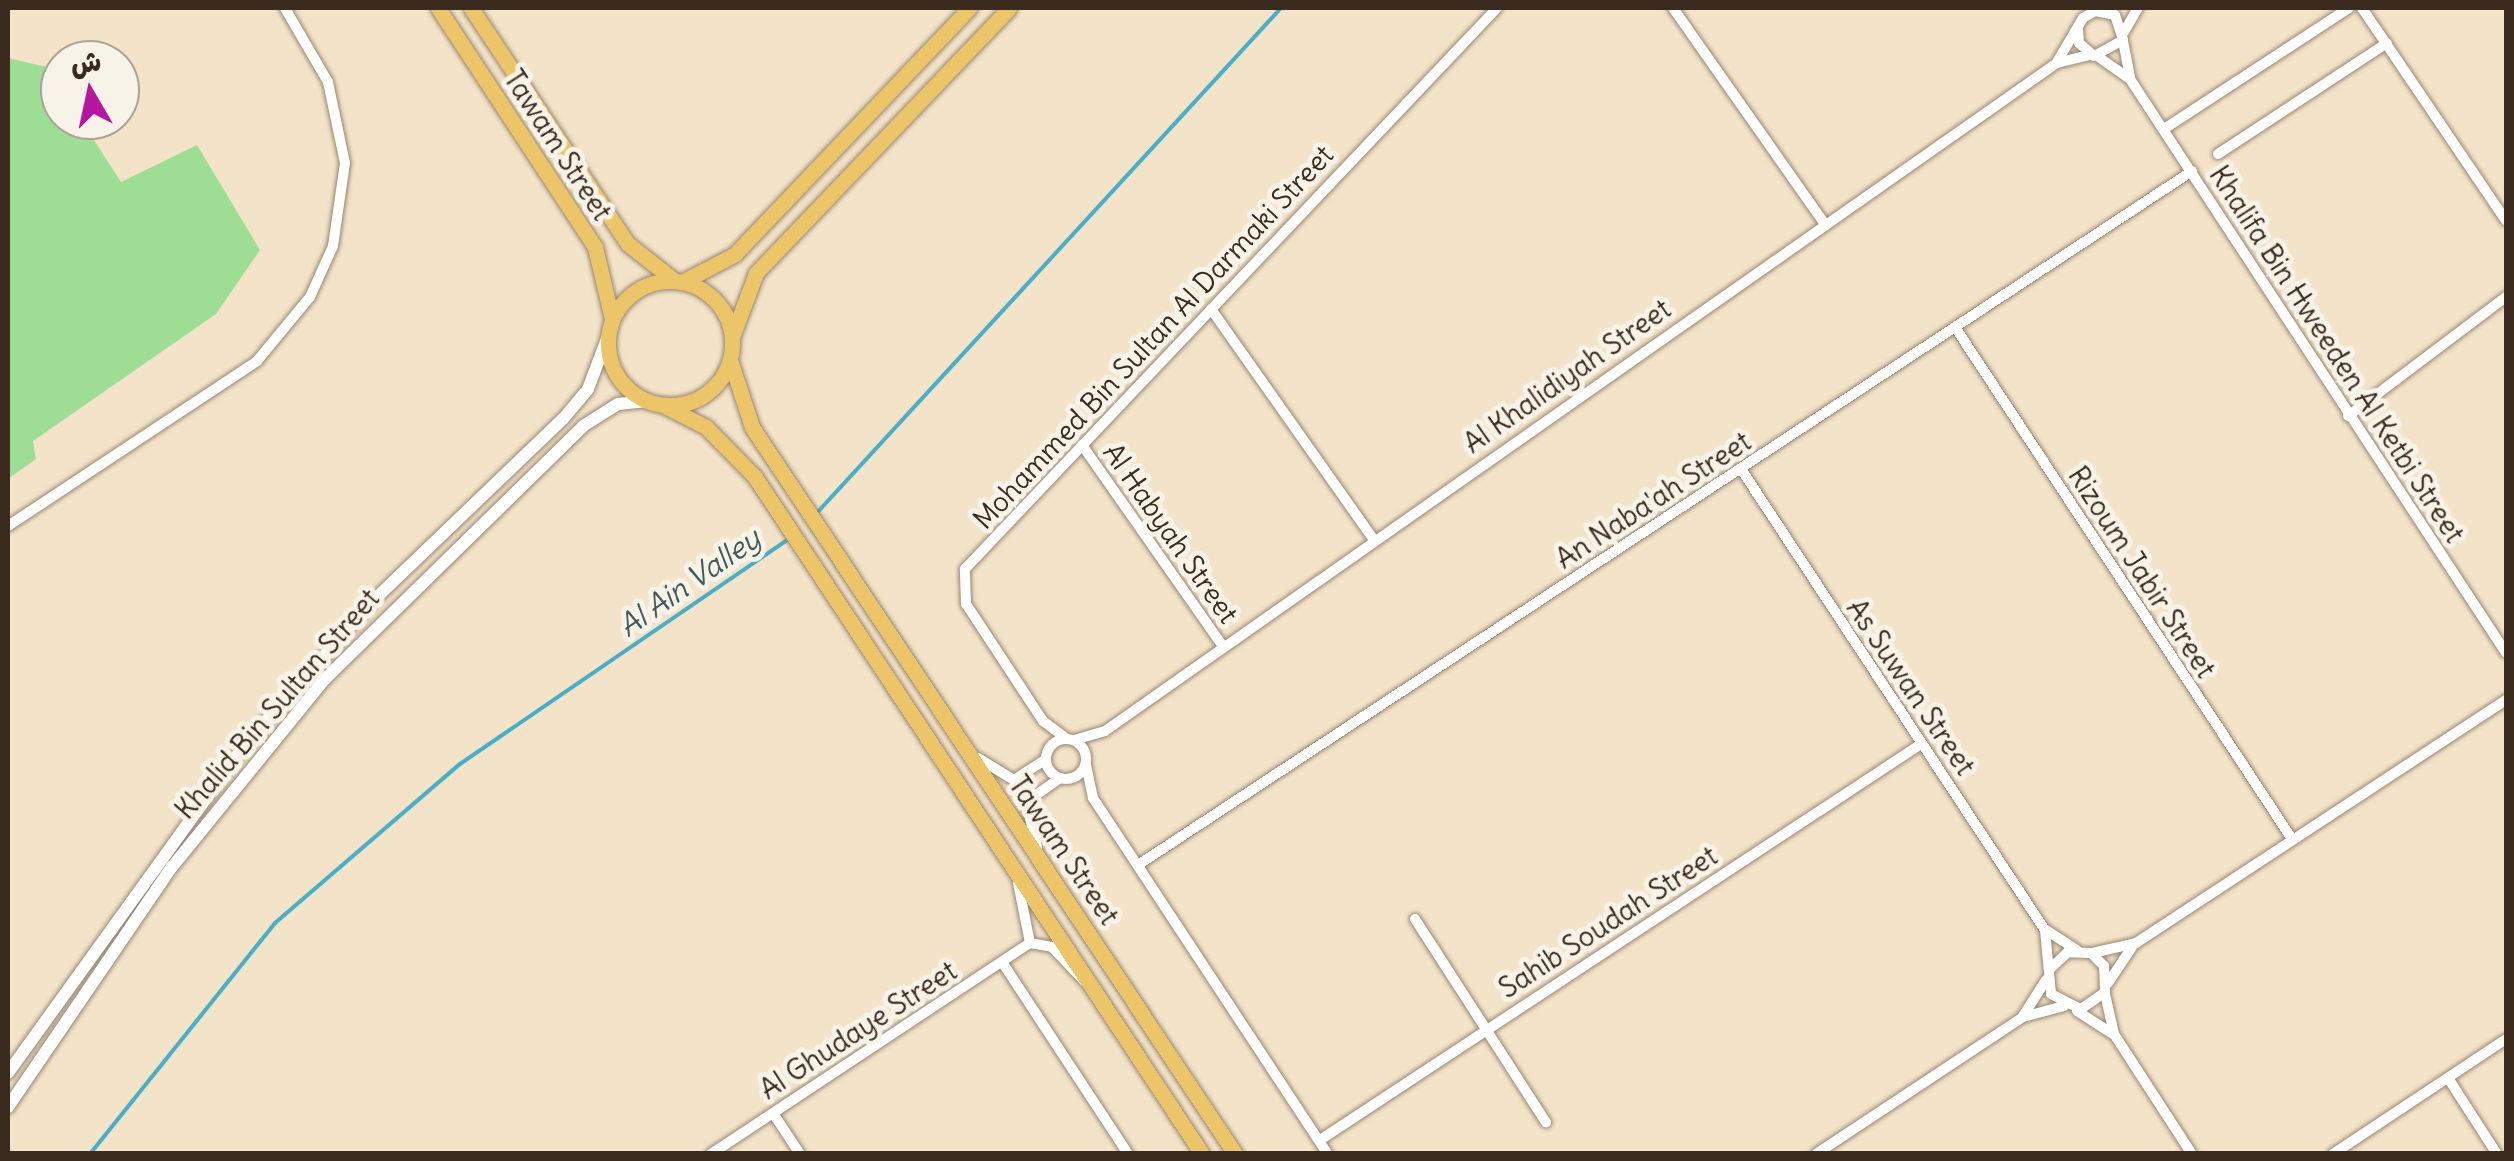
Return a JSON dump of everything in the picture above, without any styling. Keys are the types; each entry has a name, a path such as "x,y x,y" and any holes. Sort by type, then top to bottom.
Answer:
{"main road":[{"name":"Tawam Street","path":"438,8 595,247 610,328"},
{"name":"Tawam Street","path":"472,8 628,244 678,282"},
{"path":"969,8 735,254 678,282 644,286 610,328 612,368 655,403 698,399 730,360 732,337 756,273 1009,8"},
{"path":"678,282 716,301 732,337"},
{"name":"Tawam Street","path":"730,360 743,411 1235,1154"},
{"name":"Tawam Street","path":"655,403 706,427 755,478 1202,1154"}],"street":[{"path":"8,526 257,360 310,296 336,232 344,164 328,82 284,8"},
{"name":"Mohammed Bin Sultan Al Darmaki Street","path":"1047,755 1043,722 960,582 1211,308 1497,8"},
{"path":"1672,8 1825,224"},
{"path":"2075,8 2078,25 2094,56"},
{"path":"2078,25 2101,9 2119,8"},
{"path":"2101,9 2123,36 2138,8"},
{"path":"2164,129 2349,8"},
{"path":"2362,8 2506,221"},
{"name":"Al Khalidiyah Street","path":"2056,63 2078,25"},
{"name":"Al Khalidiyah Street","path":"1086,762 1106,731 1373,539 2056,63 2094,56 2123,36"},
{"name":"Khalifa Bin Hweeden Al Ketbi Street","path":"2123,36 2130,79"},
{"path":"2218,154 2387,43"},
{"name":"Khalifa Bin Hweeden Al Ketbi Street","path":"2094,56 2130,79 2506,653"},
{"name":"An Naba'ah Street","path":"1138,866 2192,171"},
{"path":"2348,416 2506,297"},
{"path":"1211,308 1373,539"},
{"name":"Rizoum Jabir Street","path":"1956,327 2292,840"},
{"name":"Khalid Bin Sultan Street","path":"8,1073 247,742 374,600 563,419 588,389 610,328"},
{"name":"Khalid Bin Sultan Street","path":"8,1106 172,867 325,679 582,426 618,404 655,403"},
{"name":"Al Habyah Street","path":"1082,446 1223,646"},
{"name":"As Suwan Street","path":"1740,469 2045,930 2077,950 2091,953"},
{"path":"2192,1154 2114,1034 2106,988 2091,953 2136,943 2506,700"},
{"name":"Mohammed Bin Sultan Al Darmaki Street","path":"1043,722 1070,740"},
{"name":"Al Khalidiyah Street","path":"1047,755 1070,740 1106,731"},
{"path":"1070,740 1086,762 1093,798 1328,1154"},
{"path":"962,742 1006,778 1030,776 1047,755 1062,778 1093,798"},
{"name":"Sahib Soudah Street","path":"1320,1140 1922,744"},
{"path":"1048,870 1026,802 1086,762"},
{"path":"1015,872 1030,944 1052,947 1088,983"},
{"path":"1415,919 1546,1122"},
{"name":"As Suwan Street","path":"2045,930 2049,972"},
{"path":"1816,1154 2023,1017 2068,1008 2106,988 2136,943"},
{"name":"Al Ghudaye Street","path":"710,1154 1030,944"},
{"path":"2023,1017 2049,972 2077,950"},
{"path":"1002,962 1128,1154"},
{"path":"2049,972 2068,1008 2114,1034"},
{"path":"2332,1154 2506,1039"},
{"path":"2448,1078 2497,1154"},
{"path":"772,1112 800,1154"}],"green space":[{"path":"8,58 40,65 40,140 94,140 121,182 197,145 260,250 216,314 33,441 36,459 8,479"}],"waterway":[{"name":"Al Ain Valley","path":"814,516 1281,8"},
{"name":"Al Ain Valley","path":"90,1154 275,923 460,764 788,539"}]}
